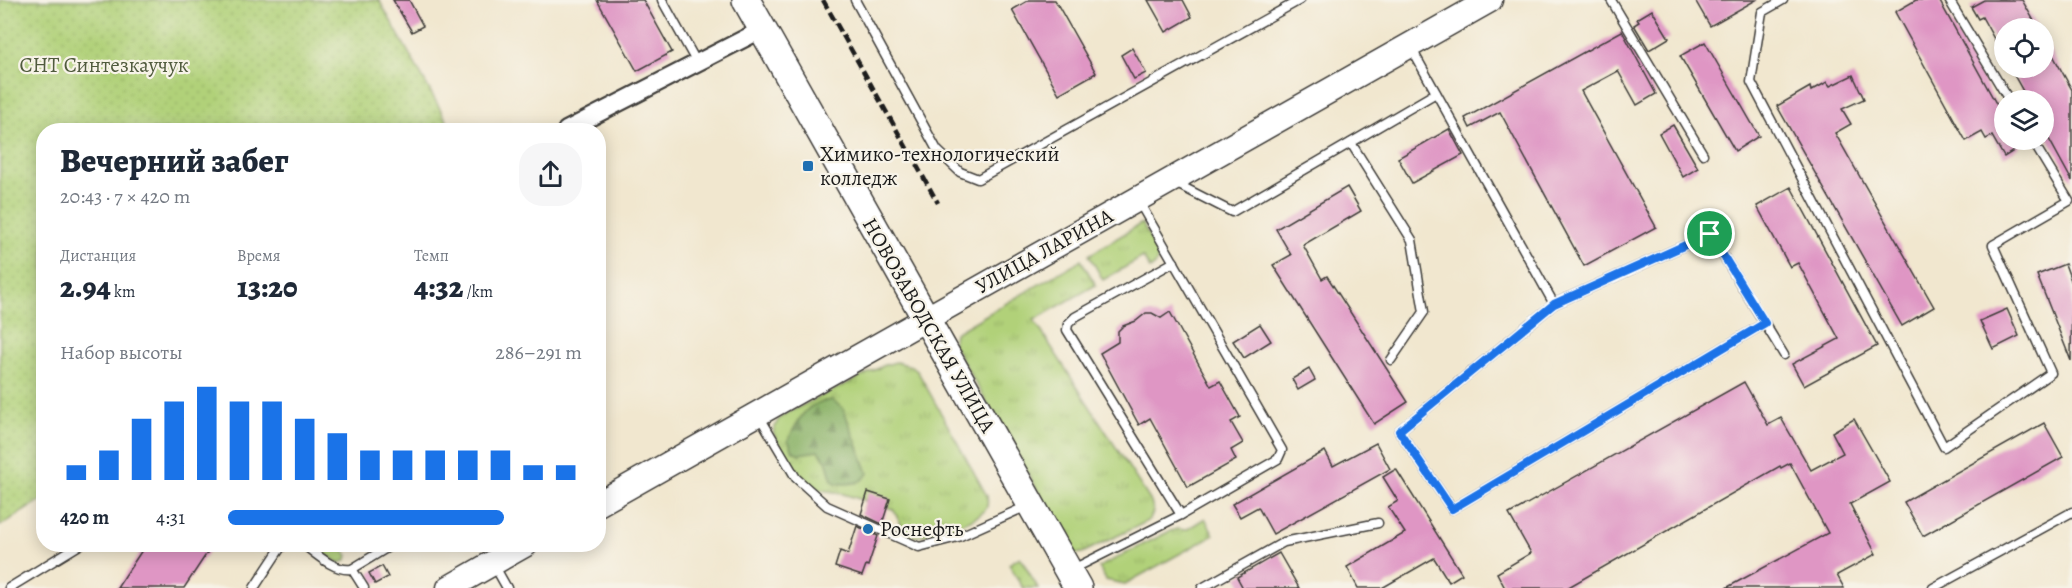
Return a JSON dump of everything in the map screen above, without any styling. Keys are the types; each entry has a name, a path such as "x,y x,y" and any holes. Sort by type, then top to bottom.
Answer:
{"main road":[{"name":"НОВОЗАВОДСКАЯ УЛИЦА","path":"746,0 1073,580"}],"street":[{"name":"УЛИЦА ЛАРИНА","path":"606,500 1490,0"},
{"path":"580,123 762,29"},
{"path":"449,588 512,552"}],"lane":[{"path":"662,0 697,63"},
{"path":"855,0 937,150 960,172 978,179 1300,0"},
{"path":"1611,0 1703,154"},
{"path":"1783,0 1762,12 1751,82 1944,447 2051,373 1993,245 2069,201 2038,150"},
{"path":"1949,0 2003,90"},
{"path":"1410,45 1554,304"},
{"path":"1170,180 1232,212 1436,93"},
{"path":"1351,143 1412,240 1424,312 1391,360"},
{"path":"1073,580 1278,459 1282,453 1137,199"},
{"path":"1765,323 1452,509 1399,431 1554,304 1710,234 1765,323 1784,355"},
{"path":"1174,262 1075,317 1068,324 1067,330 1181,515"},
{"path":"758,414 796,478 827,506 919,547 958,537 1031,504"},
{"path":"1933,588 2072,513"},
{"path":"1202,588 1284,542 1378,523"},
{"path":"9,588 68,552"},
{"path":"255,588 278,552"},
{"path":"315,552 337,567 347,570 380,552"},
{"path":"493,563 506,588"},
{"path":"352,569 364,588"}],"green space":[{"name":"СНТ Синтезкаучук","path":"0,0 379,0 448,123 36,123 36,503 0,526"},
{"path":"1142,223 1159,256 1155,265 1150,269 1143,257 1103,280 1089,255"},
{"path":"1081,260 1096,285 1034,320 1150,500 1153,510 1150,519 1144,523 1082,553 1074,554 953,344 955,333"},
{"path":"896,362 911,366 918,372 987,496 986,508 977,516 947,528 917,536 908,533 893,509 840,493 810,488 792,474 773,432 783,415 885,365"},
{"path":"832,400 843,408 868,473 858,482 837,484 832,480 826,460 818,451 799,454 793,451 788,440 804,412 823,401"},
{"path":"1205,518 1214,535 1125,584 1106,580 1099,567 1168,532 1177,529 1186,530"},
{"path":"321,552 345,552 348,556 345,561 339,563"},
{"path":"1020,557 1038,588 1023,588 1009,564"}],"building":[{"path":"393,0 409,0 423,26 412,32"},
{"path":"597,0 643,0 672,52 637,71"},
{"path":"1029,0 1055,0 1096,73 1059,94 1012,10"},
{"path":"1148,0 1183,0 1192,17 1166,32"},
{"path":"1695,0 1756,0 1710,26"},
{"path":"1916,0 1939,0 1994,100 1994,140 1992,136 1986,139 1982,132 1966,141 1895,12"},
{"path":"1984,0 2022,0 2032,18 1994,18 1994,39 1982,17 1978,19 1971,7"},
{"path":"1652,10 1669,38 1649,50 1634,25 1639,22 1637,19"},
{"path":"1622,31 1656,94 1637,105 1618,71 1581,91 1656,227 1584,266 1500,112 1470,128 1465,118"},
{"path":"1705,42 1759,136 1735,151 1680,56"},
{"path":"1132,48 1146,73 1134,79 1121,55"},
{"path":"2054,57 2072,90 2072,181 2054,148 2054,90 2022,90 2016,78 2054,78"},
{"path":"1853,75 1864,99 1842,109 1851,124 1835,133 1934,307 1902,326 1777,106 1810,87 1811,91 1827,82 1830,86"},
{"path":"1673,125 1698,168 1683,177 1659,133"},
{"path":"1449,129 1463,155 1412,183 1398,158"},
{"path":"2000,150 2015,150 2004,157"},
{"path":"1347,187 1361,211 1303,245 1322,279 1327,276 1408,402 1374,424 1273,265 1291,255 1276,229"},
{"path":"1791,187 1877,346 1804,386 1792,364 1839,339 1798,263 1790,267 1757,206"},
{"path":"2065,264 2072,283 2071,361 2037,275"},
{"path":"2007,309 2019,336 1993,349 1980,321"},
{"path":"1170,312 1211,386 1220,381 1240,417 1231,422 1243,443 1231,450 1236,460 1188,487 1150,418 1139,425 1100,353 1118,342 1118,331 1123,326 1136,321 1146,313 1152,313 1161,318"},
{"path":"1260,324 1271,341 1244,358 1233,341"},
{"path":"1309,369 1315,380 1298,390 1292,379"},
{"path":"1744,382 1768,425 1781,418 1811,470 1843,453 1832,432 1854,419 1890,482 1850,504 1876,554 1837,575 1844,588 1726,588 1828,533 1790,463 1781,468 1780,466 1567,588 1505,588 1497,573 1531,553 1509,514"},
{"path":"2044,423 2063,457 1923,536 1904,502"},
{"path":"1376,443 1390,469 1273,534 1258,507 1240,517 1232,504 1325,451 1333,466"},
{"path":"1396,469 1462,574 1449,582 1434,558 1382,588 1358,588 1347,567 1405,533 1388,507 1398,501 1383,477"},
{"path":"868,492 890,499 882,524 861,514"},
{"path":"857,526 878,536 868,566 866,565 862,576 835,567 840,551 848,554"},
{"path":"141,552 208,552 184,588 117,588"},
{"path":"1279,553 1299,588 1243,588 1237,577"},
{"path":"382,566 388,577 375,584 369,573"}],"railway":[{"path":"823,0 938,203"}],"place":[{"name":"Химико-технологический колледж","path":"808,166"},
{"name":"Роснефть","path":"868,529"}],"route":[{"path":"1710,234 1765,323 1452,509 1399,431 1554,304 1710,234"}]}
